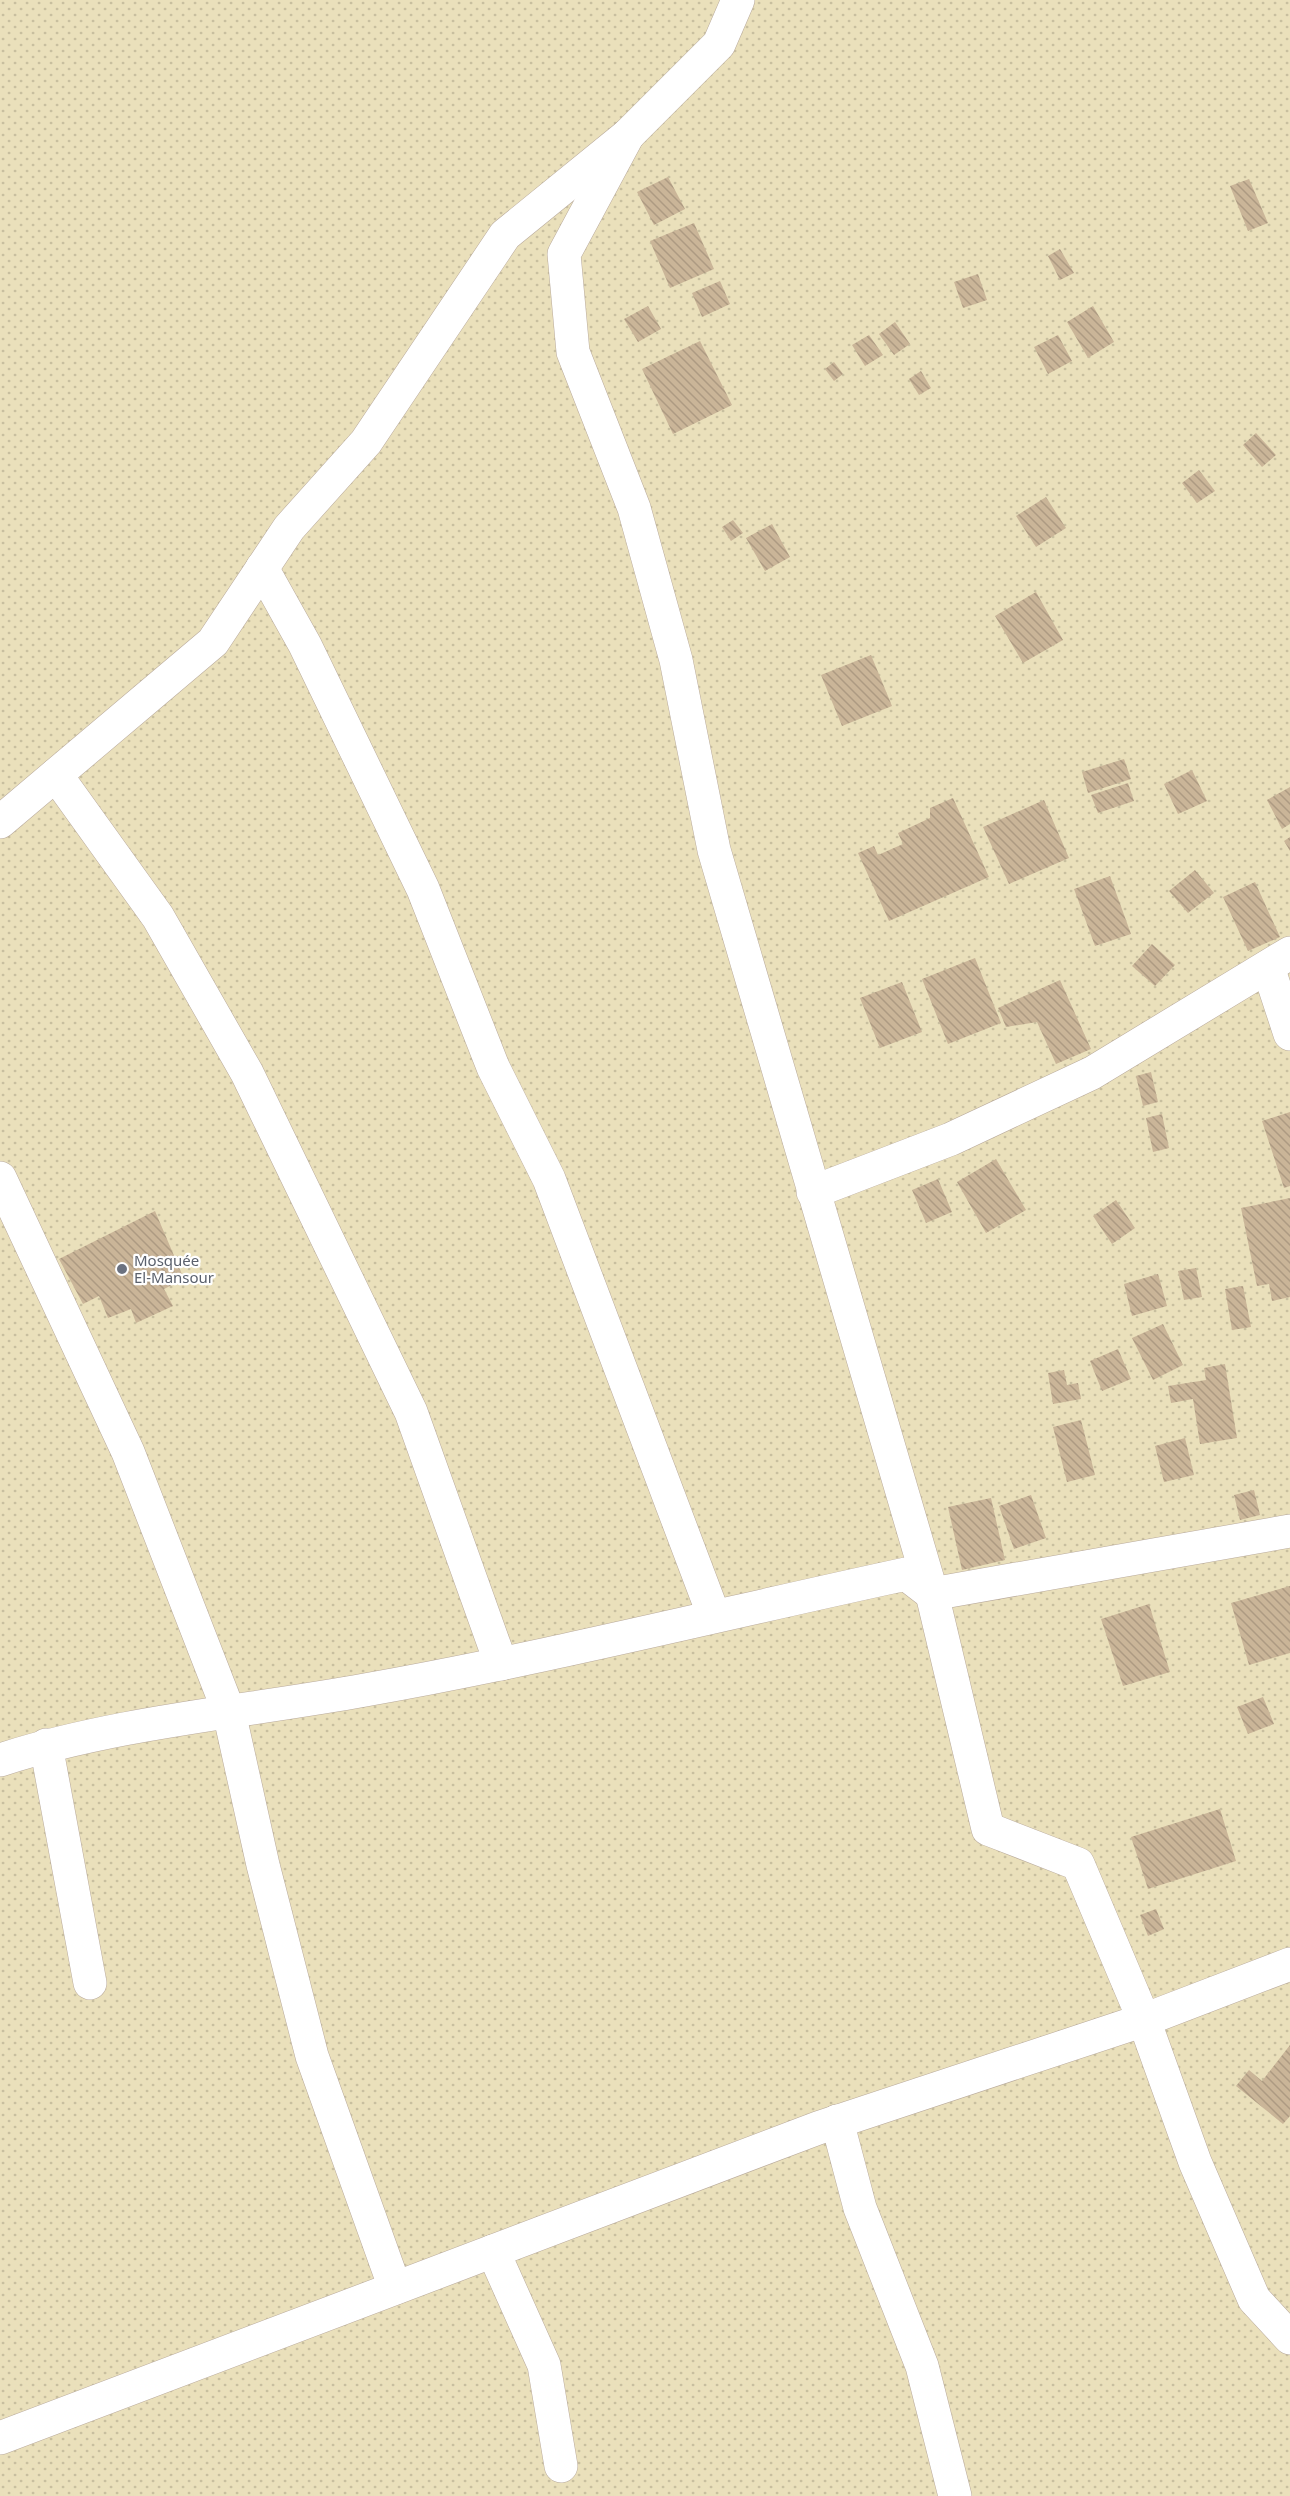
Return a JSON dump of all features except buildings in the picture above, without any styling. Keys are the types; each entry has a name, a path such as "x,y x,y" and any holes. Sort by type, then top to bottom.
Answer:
{"street":[{"path":"0,822 213,642 289,528 366,442 505,235 628,135 719,44 738,0"},
{"path":"628,135 564,254 573,352 634,508 676,660 714,850 932,1594 988,1829 1078,1864 1144,2020 1195,2162 1254,2299 1290,2338"},
{"path":"262,568 305,645 423,889 493,1067 549,1179 714,1616"},
{"path":"57,775 158,917 247,1073 411,1412 501,1664"},
{"path":"813,1192 951,1139 1092,1073 1279,960 1290,1034"},
{"path":"0,1178 128,1452 229,1712 263,1865 312,2056 395,2288"},
{"path":"0,1760 46,1745 555,1654 906,1574 932,1594 1290,1531"},
{"path":"46,1745 90,1983"},
{"path":"0,2438 837,2121 1144,2020 1290,1964"},
{"path":"837,2121 860,2208 922,2366 955,2496"},
{"path":"493,2251 544,2365 561,2466"}],"sand":[{"path":"0,0 1290,0 1290,2496 0,2496"}],"place":[{"name":"Mosquée El-Mansour","path":"122,1269"}]}
